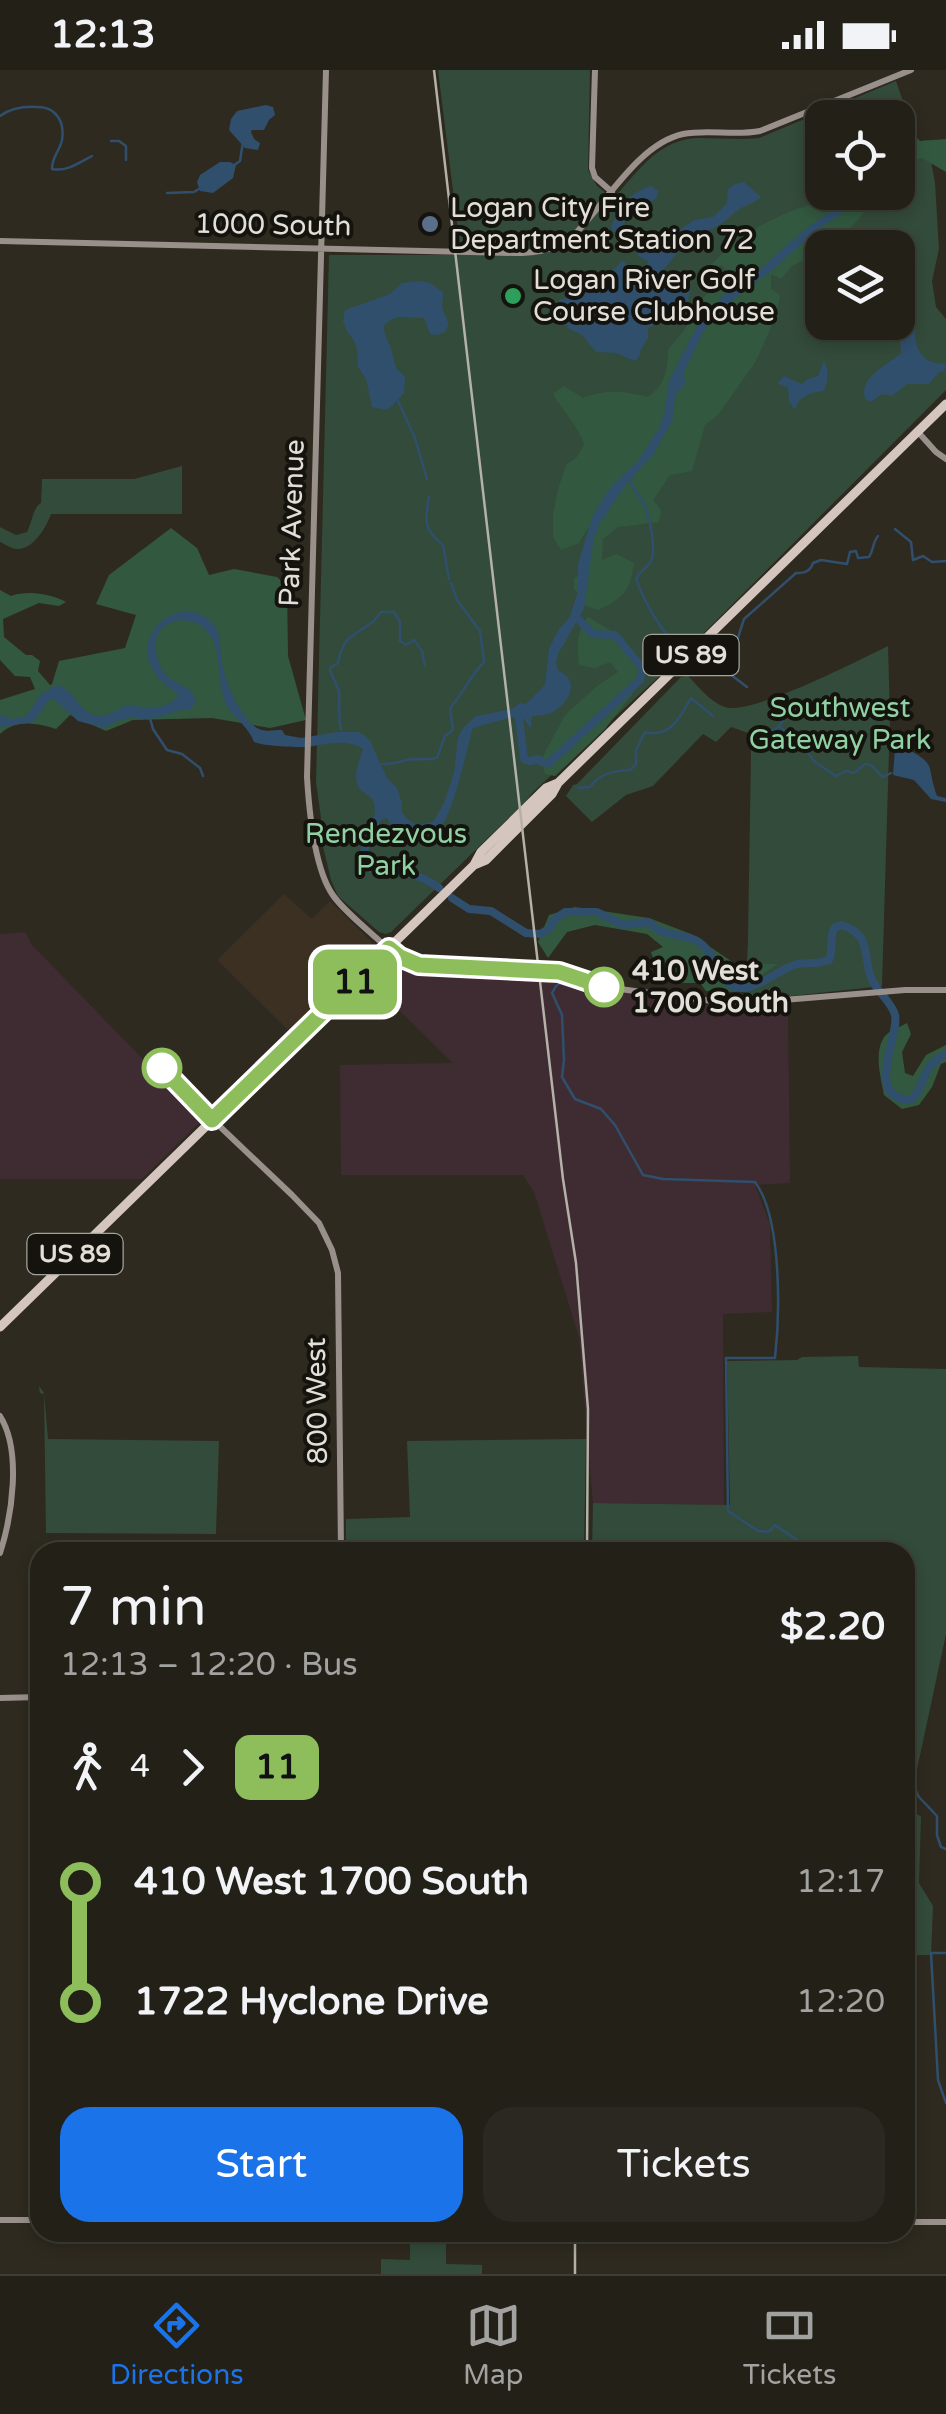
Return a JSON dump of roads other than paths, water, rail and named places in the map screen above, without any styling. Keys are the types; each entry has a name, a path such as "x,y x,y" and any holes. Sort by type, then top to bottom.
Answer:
{"highway":[{"name":"US 89","path":"0,1327 474,865 486,860 552,794 558,783 946,404"}],"street":[{"name":"Park Avenue","path":"326,70 308,795 326,883 333,896 400,957 419,965 559,972 604,987 736,1004 946,990"},
{"path":"595,70 592,168 595,177 612,192 642,157 669,138 697,132 760,131 911,70"},
{"name":"1000 South","path":"0,240 545,251 571,238 612,192"},
{"path":"918,432 946,459"},
{"name":"800 West","path":"212,1120 319,1223 332,1250 338,1273 341,1542"},
{"path":"0,1416 12,1452 9,1521 0,1553"},
{"path":"0,1698 30,1698"},
{"path":"0,2220 30,2220"},
{"path":"915,2222 946,2222"}],"water":[{"path":"273,107 275,115 264,130 251,132 260,143 258,150 245,148 229,130 231,119 237,111"},
{"path":"220,162 236,165 233,178 213,193 200,191 200,175"},
{"path":"744,182 761,197 709,230 705,239 680,251 662,272 655,274 647,267 648,261 638,256 637,250 660,241 670,230 713,217 727,203 728,189"},
{"path":"651,186 658,191 657,197 637,204 621,230 613,232 614,210"},
{"path":"833,210 847,210 818,230 805,230 805,241 734,299 704,330 684,372 685,384 676,393 672,421 653,455 627,483 594,537 584,609 556,662 558,670 570,681 568,696 553,712 532,716 531,729 524,719 513,717 473,728 450,808 438,828 428,833 407,834 393,828 387,818 375,818 373,801 357,783 363,749 356,745 292,747 254,742 226,704 214,642 202,627 192,622 172,622 158,634 155,644 164,673 194,696 196,702 191,709 159,717 128,718 104,728 78,721 50,699 33,722 0,727 0,715 13,719 27,716 41,694 58,685 92,715 112,713 126,705 152,708 171,702 177,693 158,676 149,659 148,643 166,618 195,613 217,629 227,680 252,725 301,738 337,732 364,735 387,778 397,788 407,819 417,825 433,822 454,773 458,737 464,727 476,716 526,704 545,685 549,648 569,618 577,595 578,564 593,515 610,488 638,461 660,427 669,381 696,328 724,294 759,270 808,227"},
{"path":"622,260 641,283 653,285 673,279 691,287 686,308 657,316 635,361 616,353 596,352 582,335 568,328 557,309 559,300 590,288"},
{"path":"419,281 443,292 447,328 438,335 430,334 424,318 408,317 393,319 384,326 396,367 405,376 404,393 385,410 372,407 366,379 358,367 357,348 343,321 345,310 390,294 402,283"},
{"path":"915,323 919,351 930,361 946,366 929,384 907,384 892,396 882,394 871,402 865,399 870,378 901,353 900,340 915,340"},
{"path":"824,361 824,391 806,396 795,410 789,401 788,387 777,384 784,376 802,384 818,376"},
{"path":"902,746 926,762 937,796 946,798 946,802 931,799 914,780 893,775 895,749"}],"waterway":[{"path":"0,116 28,107 54,113 63,133 52,169 67,168 92,156"},
{"path":"111,141 126,146 126,160"},
{"path":"234,165 240,161 243,142"},
{"path":"167,193 194,192 202,187"},
{"path":"398,401 415,438 427,479"},
{"path":"629,479 645,506 653,542 651,561 636,579 660,625 679,645"},
{"path":"429,497 427,524 443,545 449,579"},
{"path":"895,529 911,542 913,560 923,556 932,562 946,561"},
{"path":"706,656 728,658 744,619 796,573 821,560 847,564 850,552 856,551 858,558 869,557 878,536"},
{"path":"382,764 437,758 445,736 453,730 450,708 484,662 480,631 457,600 451,583"},
{"path":"373,622 381,612 394,612 400,622 400,641 406,645 414,640 422,651 425,666"},
{"path":"516,713 524,759 549,763 640,680 643,669 615,635 593,634 575,616"},
{"path":"341,729 339,692 330,668 338,663 348,639 371,623"},
{"path":"722,660 726,671 747,687"},
{"path":"578,788 590,787 608,774 630,770 636,764 636,750 645,732 668,729 691,698 713,716"},
{"path":"774,703 783,721 779,726 789,739 836,776 846,771 854,773 865,764 883,777 891,773"},
{"path":"150,718 167,750 182,754 200,768 203,776"},
{"path":"761,736 778,727"},
{"path":"379,813 365,849 366,863 371,869 414,875 439,888"},
{"path":"452,898 469,909 491,911 526,933 540,934 565,912 597,912 623,925 648,922 661,931 699,942 726,981 742,988 798,964 829,960 833,931 842,925 861,938 871,977 895,1015 887,1065 889,1089 897,1097 911,1100 931,1065 946,1054"},
{"path":"565,980 552,993 562,1015 562,1077 575,1099 601,1109 615,1125 643,1175 755,1182 764,1198 777,1267 775,1358 726,1358 728,1511 758,1531 769,1532 775,1525 800,1542"},
{"path":"915,1730 915,1742"},
{"path":"915,1789 937,1816 937,1835 941,1847 946,1849"},
{"path":"946,1953 931,1953 938,2080 946,2103"}],"railway":[{"path":"434,70 576,1263 588,1409 587,1542"},
{"path":"575,2242 575,2274"}],"place":[{"name":"Logan City Fire Department Station 72","path":"430,224"},
{"name":"Logan River Golf Course Clubhouse","path":"513,296"},
{"name":"410 West 1700 South","path":"604,987"}],"park label":[{"name":"Southwest Gateway Park","path":"840,724"},
{"name":"Rendezvous Park","path":"386,850"}]}
